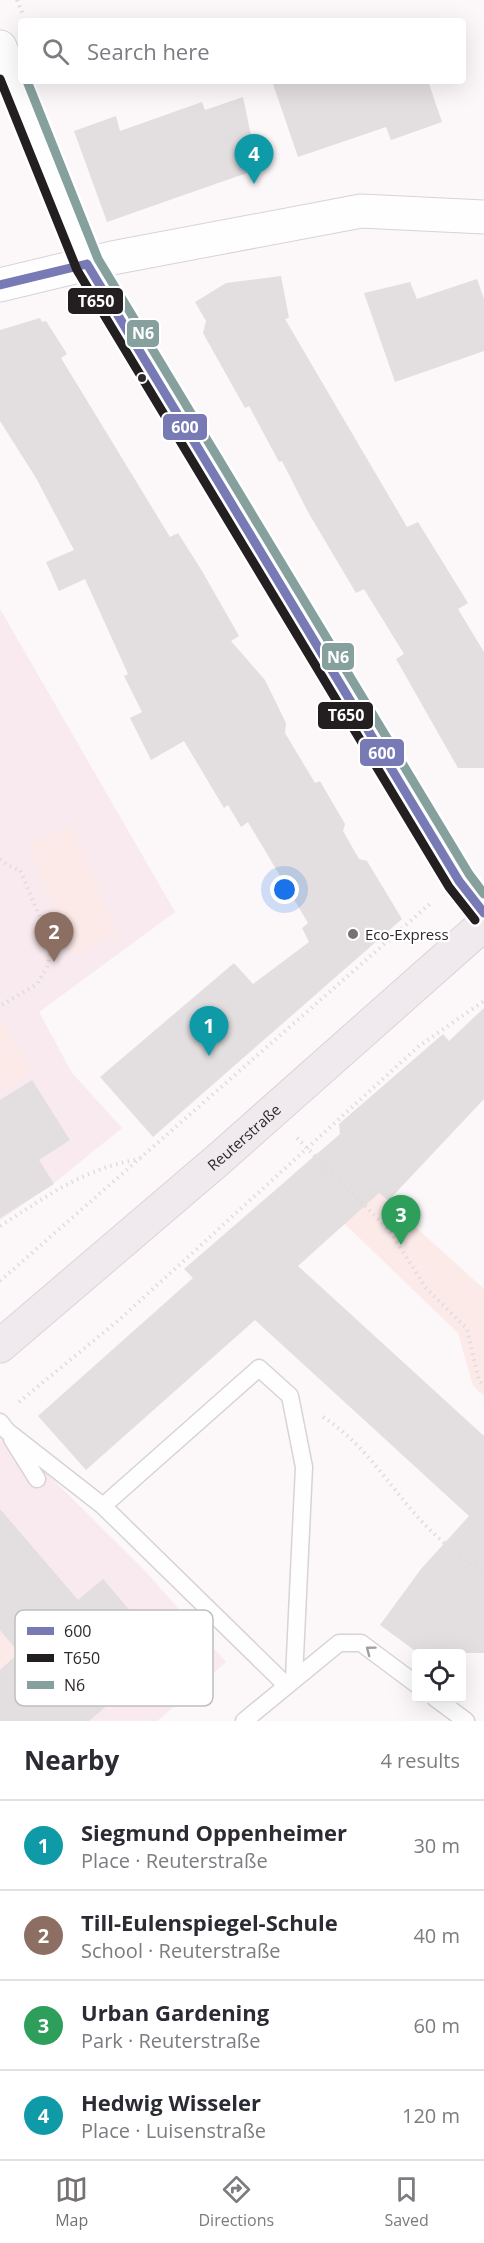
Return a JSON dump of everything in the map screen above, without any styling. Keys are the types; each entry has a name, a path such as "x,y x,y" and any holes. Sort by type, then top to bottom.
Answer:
{"main road":[{"name":"Reuterstraße","path":"0,1346 272,1112 484,924"}],"street":[{"path":"0,47 87,264 459,881 484,913"},
{"path":"0,285 87,264 361,211 484,217"}],"lane":[{"path":"104,1506 259,1368 290,1396 304,1467 290,1681"},
{"path":"4,1426 104,1506 290,1681"},
{"path":"4,1426 37,1479"},
{"path":"244,1721 339,1642 361,1643 412,1680"},
{"path":"442,1703 466,1721"}],"path":[{"path":"17,0 24,18"},
{"path":"0,859 9,866 21,870 52,946 47,967 37,984 0,1006"},
{"path":"0,1281 459,881"},
{"path":"17,1404 120,1319 419,1046 484,1001"},
{"path":"272,1112 390,1231 425,1287 467,1329 479,1381 484,1385"},
{"path":"0,1226 81,1175 115,1163 140,1159"},
{"path":"290,1396 345,1431 385,1475 411,1512 447,1545"},
{"path":"460,1556 484,1573"}],"shaded area":[{"path":"0,609 175,912 39,1012 72,1073 122,1128 54,1183 0,1220"},
{"path":"71,826 117,934 74,954 27,845"},
{"path":"0,1016 31,1072 0,1093"},
{"path":"326,1146 484,1289 484,1396 473,1386 458,1333 293,1174"},
{"path":"0,1427 144,1570 180,1610 15,1610 15,1706 175,1706 157,1721 0,1721"},
{"path":"0,1630 15,1648 15,1657 0,1670"},
{"path":"213,1647 226,1662 213,1673"}],"building":[{"path":"273,84 429,84 442,122 391,140 386,127 298,157"},
{"path":"243,97 258,169 107,222 74,131 116,116 120,131 202,102 205,110"},
{"path":"281,276 289,318 285,319 407,527 418,522 468,603 458,609 484,652 484,768 458,768 396,659 404,654 364,589 356,593 308,512 282,461 279,462 249,406 245,408 203,333 206,321 195,302 226,283"},
{"path":"477,279 484,299 484,351 395,382 364,293 410,282 417,299"},
{"path":"40,318 42,322 46,321 67,354 61,358 170,537 178,533 202,571 239,636 231,641 265,680 286,723 285,733 315,783 320,781 345,824 343,831 359,859 367,861 402,919 153,1137 100,1077 234,963 253,984 309,942 302,928 308,923 248,822 241,827 228,805 224,808 184,741 151,760 130,718 142,712 124,676 128,674 85,579 59,591 46,562 74,550 36,478 0,421 0,330"},
{"path":"484,1008 484,1099 388,1201 379,1193 298,1266 484,1436 484,1653 466,1653 466,1649 413,1649 380,1625 421,1569 469,1516 255,1320 86,1470 38,1416 193,1278 184,1269 340,1134 339,1124 443,1034 449,1041"},
{"path":"32,1080 70,1140 39,1160 54,1184 0,1218 0,1100"},
{"path":"0,1509 78,1600 103,1579 129,1610 15,1610 15,1648 0,1630"},
{"path":"15,1657 15,1706 106,1706 89,1721 0,1721 0,1670"}],"transit line":[{"name":"T650","path":"0,79 77,270 449,887 475,920"},
{"name":"N6","path":"28,84 98,259 469,874 484,894"},
{"name":"600","path":"87,264 459,881 484,913"},
{"name":"600","path":"0,285 87,264"}],"place":[{"name":"Hedwig Wisseler","path":"254,184"},
{"name":"Eco-Express","path":"353,934"},
{"name":"Till-Eulenspiegel-Schule","path":"54,962"},
{"name":"Siegmund Oppenheimer","path":"209,1056"},
{"name":"Urban Gardening","path":"401,1245"}]}
